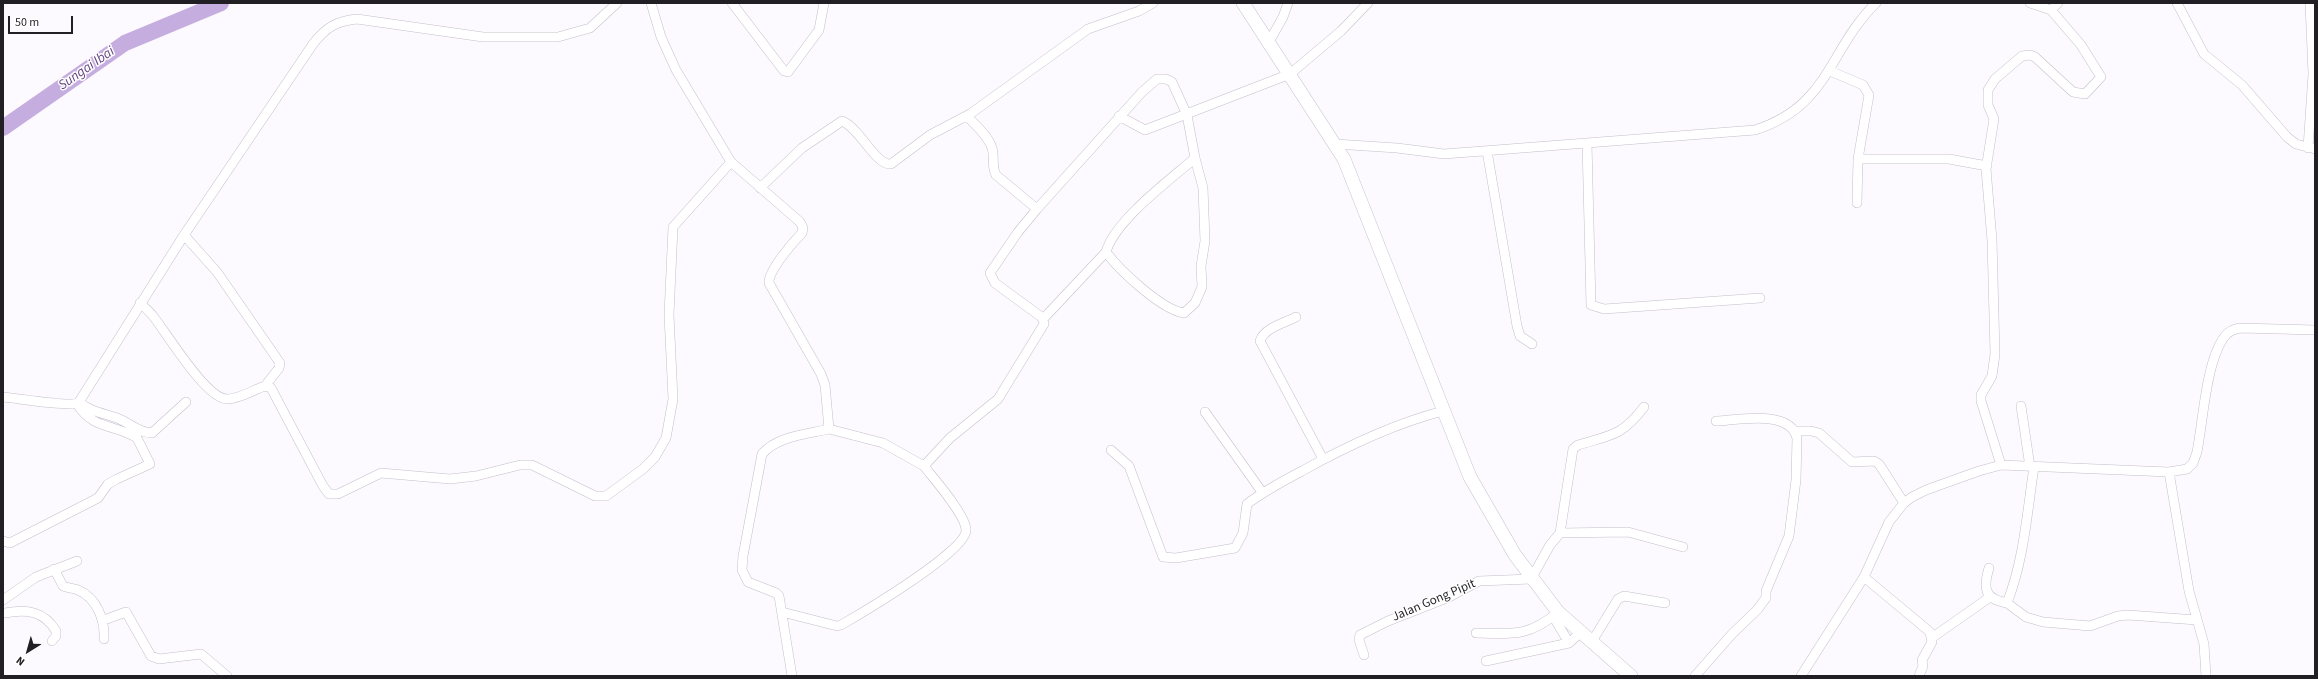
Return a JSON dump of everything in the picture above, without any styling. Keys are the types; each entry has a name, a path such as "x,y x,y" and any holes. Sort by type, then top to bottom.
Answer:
{"main road":[{"path":"1243,3 1335,144 1348,168 1470,477 1515,555 1555,614 1631,676"}],"street":[{"path":"78,403 115,347 130,320 142,305 313,44 331,25 343,21 357,20 483,37 558,37 590,28 616,3"},
{"path":"651,3 661,37 676,70 731,162 800,222 803,228 802,233 773,270 769,278 769,283 821,374 825,385 830,429"},
{"path":"732,3 784,71 788,72 819,30 824,3"},
{"path":"760,188 802,148 838,122 842,121 852,126 882,162 891,164 930,135 967,116 1088,29 1139,11 1152,3"},
{"path":"1269,42 1283,17 1288,3"},
{"path":"1119,116 1145,130 1290,74 1341,31 1368,3"},
{"path":"1335,144 1397,148 1444,154 1755,130 1788,114 1808,100 1830,71 1861,18 1876,3"},
{"path":"2001,465 1981,401 1981,395 1992,376 1995,354 1992,240 1986,166 1994,128 1994,119 1988,105 1988,90 1996,79 2022,56 2030,55 2035,57 2073,92 2078,94 2085,94 2101,77 2081,45 2050,10 2030,3"},
{"path":"2050,10 2058,3"},
{"path":"2177,3 2204,54 2242,85 2287,137 2296,144 2312,149 2313,74 2310,3"},
{"path":"1830,71 1863,85 1868,90 1867,109 1858,159 1857,203"},
{"path":"1043,319 995,283 990,273 1037,209 1119,116 1149,85 1158,79 1166,79 1172,82 1187,115 1195,158 1203,188 1205,219 1201,266 1202,287 1195,303 1184,313 1175,312 1135,283 1106,252"},
{"path":"967,116 993,149 993,170 996,175 1037,209"},
{"path":"1587,144 1591,305 1604,309 1760,298"},
{"path":"1487,151 1517,326 1520,336 1532,344"},
{"path":"924,466 950,438 998,399 1042,328 1043,319 1106,252 1108,244 1134,211 1195,158"},
{"path":"1858,159 1949,159 1986,166"},
{"path":"265,386 271,388 275,393 323,486 329,494 338,494 381,473 450,479 476,476 524,464 532,465 595,496 606,496 651,461 666,438 673,399 669,315 673,227 731,162"},
{"path":"142,305 152,315 178,352 218,396 228,399 265,386 279,368 280,362 216,272 186,237"},
{"path":"1296,317 1269,330 1262,335 1260,341 1323,459"},
{"path":"1801,676 1864,577 1889,522 1904,503 1926,490 1979,471 2001,465 2169,472 2187,469 2193,463 2197,452 2212,367 2218,347 2225,335 2232,329 2240,328 2315,330"},
{"path":"3,397 36,400 61,405 78,403 89,410 117,418 144,432 152,433 186,402"},
{"path":"3,541 10,543 98,498 108,484 150,464 137,438 130,434 100,425 82,413 78,403"},
{"path":"2007,603 2016,576 2023,545 2032,467 2021,406"},
{"path":"1531,579 1550,544 1560,533 1573,450 1578,445 1622,430 1633,421 1644,407"},
{"path":"1111,450 1129,466 1163,557 1168,559 1235,548 1243,533 1247,504 1262,492 1323,459 1402,423 1443,411"},
{"path":"1205,412 1262,492"},
{"path":"1695,676 1732,634 1758,610 1766,598 1766,591 1789,536 1796,480 1795,432 1788,424 1774,418 1716,421"},
{"path":"782,612 836,626 841,625 875,607 932,566 964,538 966,529 953,503 924,466 883,443 830,429 779,442 770,446 762,454 742,570 748,582 776,593 779,596 792,676"},
{"path":"1795,432 1819,433 1852,462 1874,461 1879,464 1904,503"},
{"path":"2169,472 2189,591 2204,644 2206,676"},
{"path":"1560,533 1628,532 1683,547"},
{"path":"3,600 36,577 77,561"},
{"path":"1989,568 1985,581 1990,597 1995,601 2007,603 2026,616 2043,622 2090,626 2118,616 2128,615 2197,620"},
{"path":"54,569 62,586 76,589 85,594 95,605 104,620 104,639"},
{"path":"1864,577 1930,632 1933,637"},
{"name":"Jalan Gong Pipit","path":"1364,655 1359,640 1360,636 1388,621 1449,597 1479,581 1531,579"},
{"path":"1591,643 1618,599 1624,596 1665,603"},
{"path":"1919,676 1923,666 1922,660 1933,637 1990,597"},
{"path":"4,610 27,610 44,617 56,631 56,636 52,641"},
{"path":"104,620 126,612 151,656 159,659 201,654 227,676"},
{"path":"1476,633 1511,634 1533,630 1555,614 1569,643"},
{"path":"1486,661 1569,643 1580,633"}],"waterway":[{"name":"Sungai Ibai","path":"3,128 125,43 221,3"}]}
